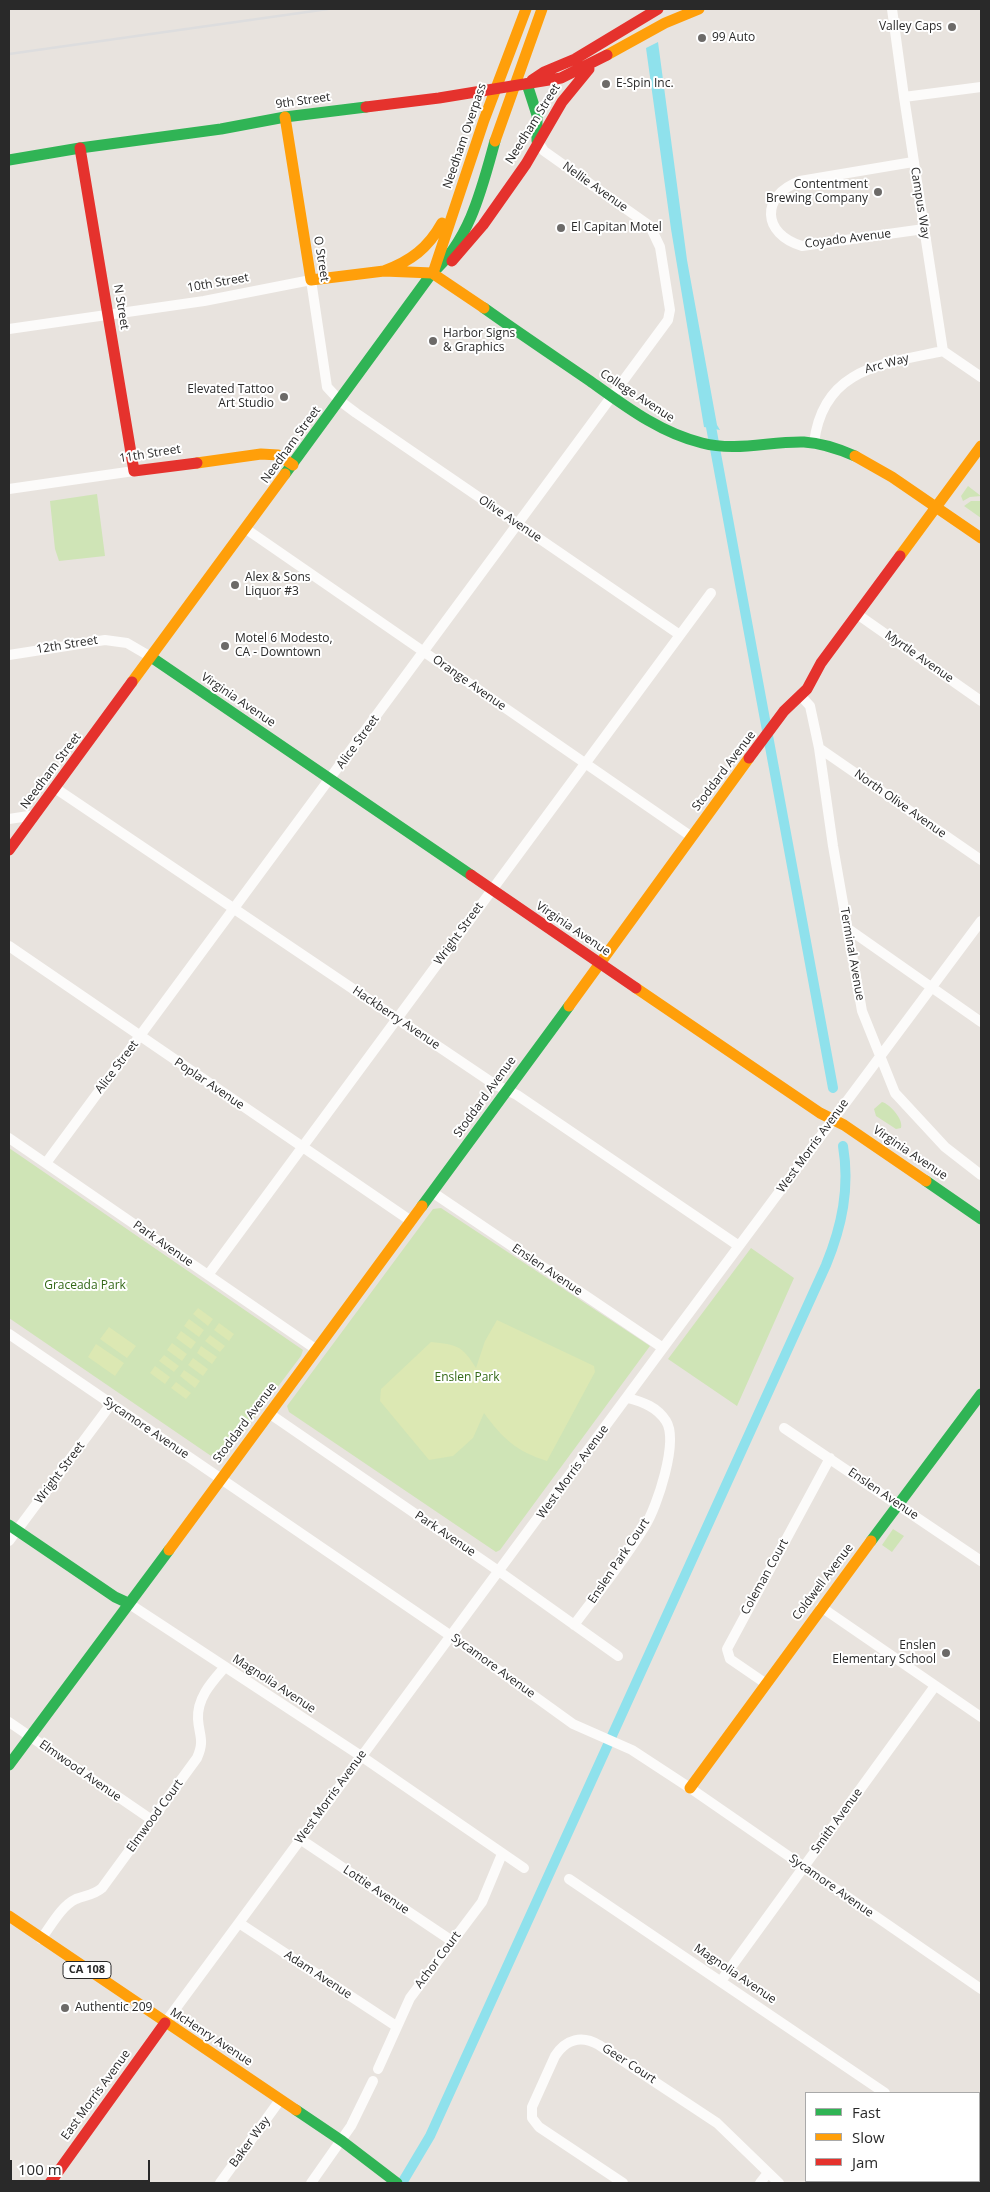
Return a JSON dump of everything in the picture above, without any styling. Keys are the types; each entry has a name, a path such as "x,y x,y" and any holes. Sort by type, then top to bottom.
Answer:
{"street":[{"name":"Needham Overpass","path":"436,271 484,120 526,9"},
{"path":"436,271 451,256 466,227 542,9"},
{"path":"538,142 535,135 537,120 535,109 526,84 544,72 575,59 658,9"},
{"path":"597,61 665,23 699,9"},
{"name":"Campus Way","path":"892,9 913,162 943,350"},
{"name":"9th Street","path":"9,160 80,148 221,129 285,117 439,98 526,84 561,78 597,61"},
{"name":"Needham Street","path":"9,850 436,271 453,260 472,239 522,169 574,85 597,61"},
{"path":"904,97 981,87"},
{"name":"O Street","path":"285,117 327,387 340,401"},
{"name":"Nellie Avenue","path":"538,142 544,151 650,226 660,247 670,310 668,320"},
{"name":"N Street","path":"80,148 134,471"},
{"name":"Coyado Avenue","path":"913,162 800,181 792,184 776,196 771,213 773,223 779,232 794,244 802,246 924,229"},
{"path":"384,271 406,263 426,248 444,219 470,164"},
{"name":"10th Street","path":"9,328 204,301 311,280 384,271 436,271"},
{"name":"College Avenue","path":"436,271 612,397 666,431 703,444 725,447 746,447 784,442 814,443 850,453 869,462 981,538"},
{"name":"Alice Street","path":"46,1163 668,320"},
{"path":"943,350 981,377"},
{"name":"Arc Way","path":"814,443 818,422 823,410 833,393 847,379 873,366 943,350"},
{"name":"Olive Avenue","path":"340,401 680,635"},
{"name":"Stoddard Avenue","path":"9,1765 220,1478 270,1414 788,706 801,696 810,685 819,666 981,446"},
{"name":"11th Street","path":"9,490 265,453 278,455 293,465"},
{"path":"946,494 952,504 981,525"},
{"name":"Orange Avenue","path":"246,529 692,837"},
{"name":"Wright Street","path":"208,1275 711,593"},
{"name":"Myrtle Avenue","path":"857,614 981,701"},
{"name":"12th Street","path":"9,655 105,640 127,643 151,657"},
{"name":"Virginia Avenue","path":"151,657 600,964 833,1120 844,1125 981,1219"},
{"name":"Terminal Avenue","path":"801,696 810,706 819,748 862,1011 895,1093 945,1147 981,1175"},
{"name":"North Olive Avenue","path":"819,748 981,860"},
{"name":"Hackberry Avenue","path":"55,788 494,1084 526,1100 739,1246"},
{"path":"9,819 35,815"},
{"name":"West Morris Avenue","path":"165,2023 981,921"},
{"path":"847,928 981,1022"},
{"name":"Poplar Avenue","path":"9,946 411,1221"},
{"name":"Park Avenue","path":"9,1138 317,1350"},
{"name":"Enslen Avenue","path":"432,1192 663,1348"},
{"name":"Sycamore Avenue","path":"9,1334 451,1636 573,1724 619,1743 690,1788 981,1989"},
{"name":"Coldwell Avenue","path":"690,1788 821,1607 981,1394"},
{"name":"Enslen Park Court","path":"574,1625 646,1525 662,1486 670,1450 670,1431 667,1422 659,1413 644,1402 628,1398"},
{"name":"Wright Street","path":"9,1541 13,1528 111,1404"},
{"name":"Park Avenue","path":"270,1414 500,1572 618,1656"},
{"name":"Enslen Avenue","path":"784,1428 981,1561"},
{"name":"Coleman Court","path":"765,1683 730,1659 727,1649 830,1458"},
{"name":"Magnolia Avenue","path":"13,1528 115,1597 139,1608 224,1668 361,1756 524,1868"},
{"path":"821,1607 981,1717"},
{"name":"Elmwood Court","path":"41,1939 68,1905 76,1899 96,1894 102,1888 197,1758 202,1741 198,1719 202,1699 224,1668"},
{"name":"Smith Avenue","path":"721,1981 935,1686"},
{"name":"Elmwood Avenue","path":"9,1722 152,1820"},
{"name":"Lottie Avenue","path":"300,1839 452,1941"},
{"name":"Achor Court","path":"378,2069 410,1998 482,1902 502,1854"},
{"name":"Magnolia Avenue","path":"570,1879 884,2092"},
{"name":"McHenry Avenue","path":"9,1916 342,2141 395,2182"},
{"name":"Adam Avenue","path":"239,1923 396,2026"},
{"name":"East Morris Avenue","path":"50,2183 165,2023"},
{"name":"Geer Court","path":"623,2183 539,2127 532,2118 532,2107 555,2056 560,2049 572,2040 588,2039 599,2045 717,2123 758,2162 767,2174"},
{"path":"311,2183 342,2141 373,2081"},
{"name":"Baker Way","path":"220,2183 280,2100"},
{"path":"760,2183 767,2174 779,2183"}],"green space":[{"path":"968,486 981,496 970,497 963,501 961,496"},
{"path":"97,494 105,556 59,561 55,549 50,501"},
{"path":"971,501 981,501 981,518 964,506"},
{"path":"882,1102 896,1113 901,1128 896,1129 876,1116 874,1109"},
{"name":"Graceada Park","path":"9,1148 303,1350 301,1356 222,1461 217,1460 9,1318"},
{"name":"Enslen Park","path":"441,1208 650,1346 500,1550 496,1552 289,1412 287,1406 433,1209"},
{"path":"751,1248 794,1278 737,1406 668,1359"},
{"path":"198,1308 213,1319 208,1326 193,1314"},
{"path":"189,1319 204,1330 199,1337 184,1326"},
{"path":"497,1320 594,1366 595,1372 547,1461 527,1453 511,1443 484,1413 473,1438 453,1456 429,1460 380,1401 381,1389 431,1342 453,1345 462,1350 476,1368 485,1341"},
{"path":"219,1323 234,1334 229,1341 214,1330"},
{"path":"109,1327 136,1346 127,1358 100,1339"},
{"path":"181,1331 196,1342 191,1349 176,1338"},
{"path":"210,1335 225,1346 220,1352 205,1341"},
{"path":"172,1343 187,1354 182,1361 167,1350"},
{"path":"96,1344 124,1363 115,1376 88,1357"},
{"path":"201,1346 217,1357 212,1364 197,1353"},
{"path":"164,1355 179,1366 174,1372 159,1361"},
{"path":"193,1358 208,1369 203,1376 188,1365"},
{"path":"155,1366 170,1377 165,1384 150,1373"},
{"path":"184,1370 200,1381 195,1388 180,1376"},
{"path":"176,1382 191,1393 186,1399 171,1388"},
{"path":"893,1529 904,1536 892,1552 882,1545"}],"water":[{"path":"658,42 687,260 717,425 720,430 704,427 671,229 646,48"}],"waterway":[{"path":"709,416 833,1088"},
{"path":"402,2183 430,2136 826,1265 832,1250 843,1207 846,1177 843,1146"}],"railway":[{"path":"9,54 328,9"}],"traffic: fast":[{"path":"527,84 537,115 537,141"},
{"path":"9,160 80,148 221,129 285,117 366,107"},
{"path":"285,474 432,273 456,245 473,212 495,141"},
{"path":"484,308 643,418 672,433 715,446 753,446 804,442 830,447 855,456"},
{"path":"151,657 471,875"},
{"path":"422,1206 569,1006"},
{"path":"926,1181 981,1219"},
{"path":"871,1541 981,1394"},
{"path":"9,1525 115,1597 128,1603"},
{"path":"9,1765 169,1550"},
{"path":"296,2110 342,2141 397,2183"}],"traffic: slow":[{"path":"433,273 484,120 526,9"},
{"path":"495,141 542,9"},
{"path":"607,55 665,23 699,9"},
{"path":"285,117 311,280 384,271 432,273 484,308"},
{"path":"384,271 418,253 431,240 442,223"},
{"path":"900,556 981,446"},
{"path":"197,463 261,454 278,455 293,465"},
{"path":"855,456 892,477 981,538"},
{"path":"132,682 285,474"},
{"path":"569,1006 749,758"},
{"path":"636,988 820,1113 844,1125 926,1181"},
{"path":"169,1550 422,1206"},
{"path":"690,1788 871,1541"},
{"path":"9,1916 296,2110"}],"traffic: jam":[{"path":"532,80 544,72 575,59 658,9"},
{"path":"366,107 439,98 561,78 607,55"},
{"path":"452,261 483,225 526,164 562,102 589,69"},
{"path":"80,148 134,471 197,463"},
{"path":"749,758 784,711 807,689 821,663 900,556"},
{"path":"9,850 132,682"},
{"path":"471,875 636,988"},
{"path":"50,2183 165,2023"}],"place":[{"name":"Valley Caps","path":"952,27"},
{"name":"99 Auto","path":"702,38"},
{"name":"E-Spin Inc.","path":"606,84"},
{"name":"Contentment Brewing Company","path":"878,192"},
{"name":"El Capitan Motel","path":"561,228"},
{"name":"Harbor Signs & Graphics","path":"433,341"},
{"name":"Elevated Tattoo Art Studio","path":"284,397"},
{"name":"Alex & Sons Liquor #3","path":"235,585"},
{"name":"Motel 6 Modesto, CA - Downtown","path":"225,646"},
{"name":"Enslen Elementary School","path":"946,1653"},
{"name":"Authentic 209","path":"65,2008"}]}
